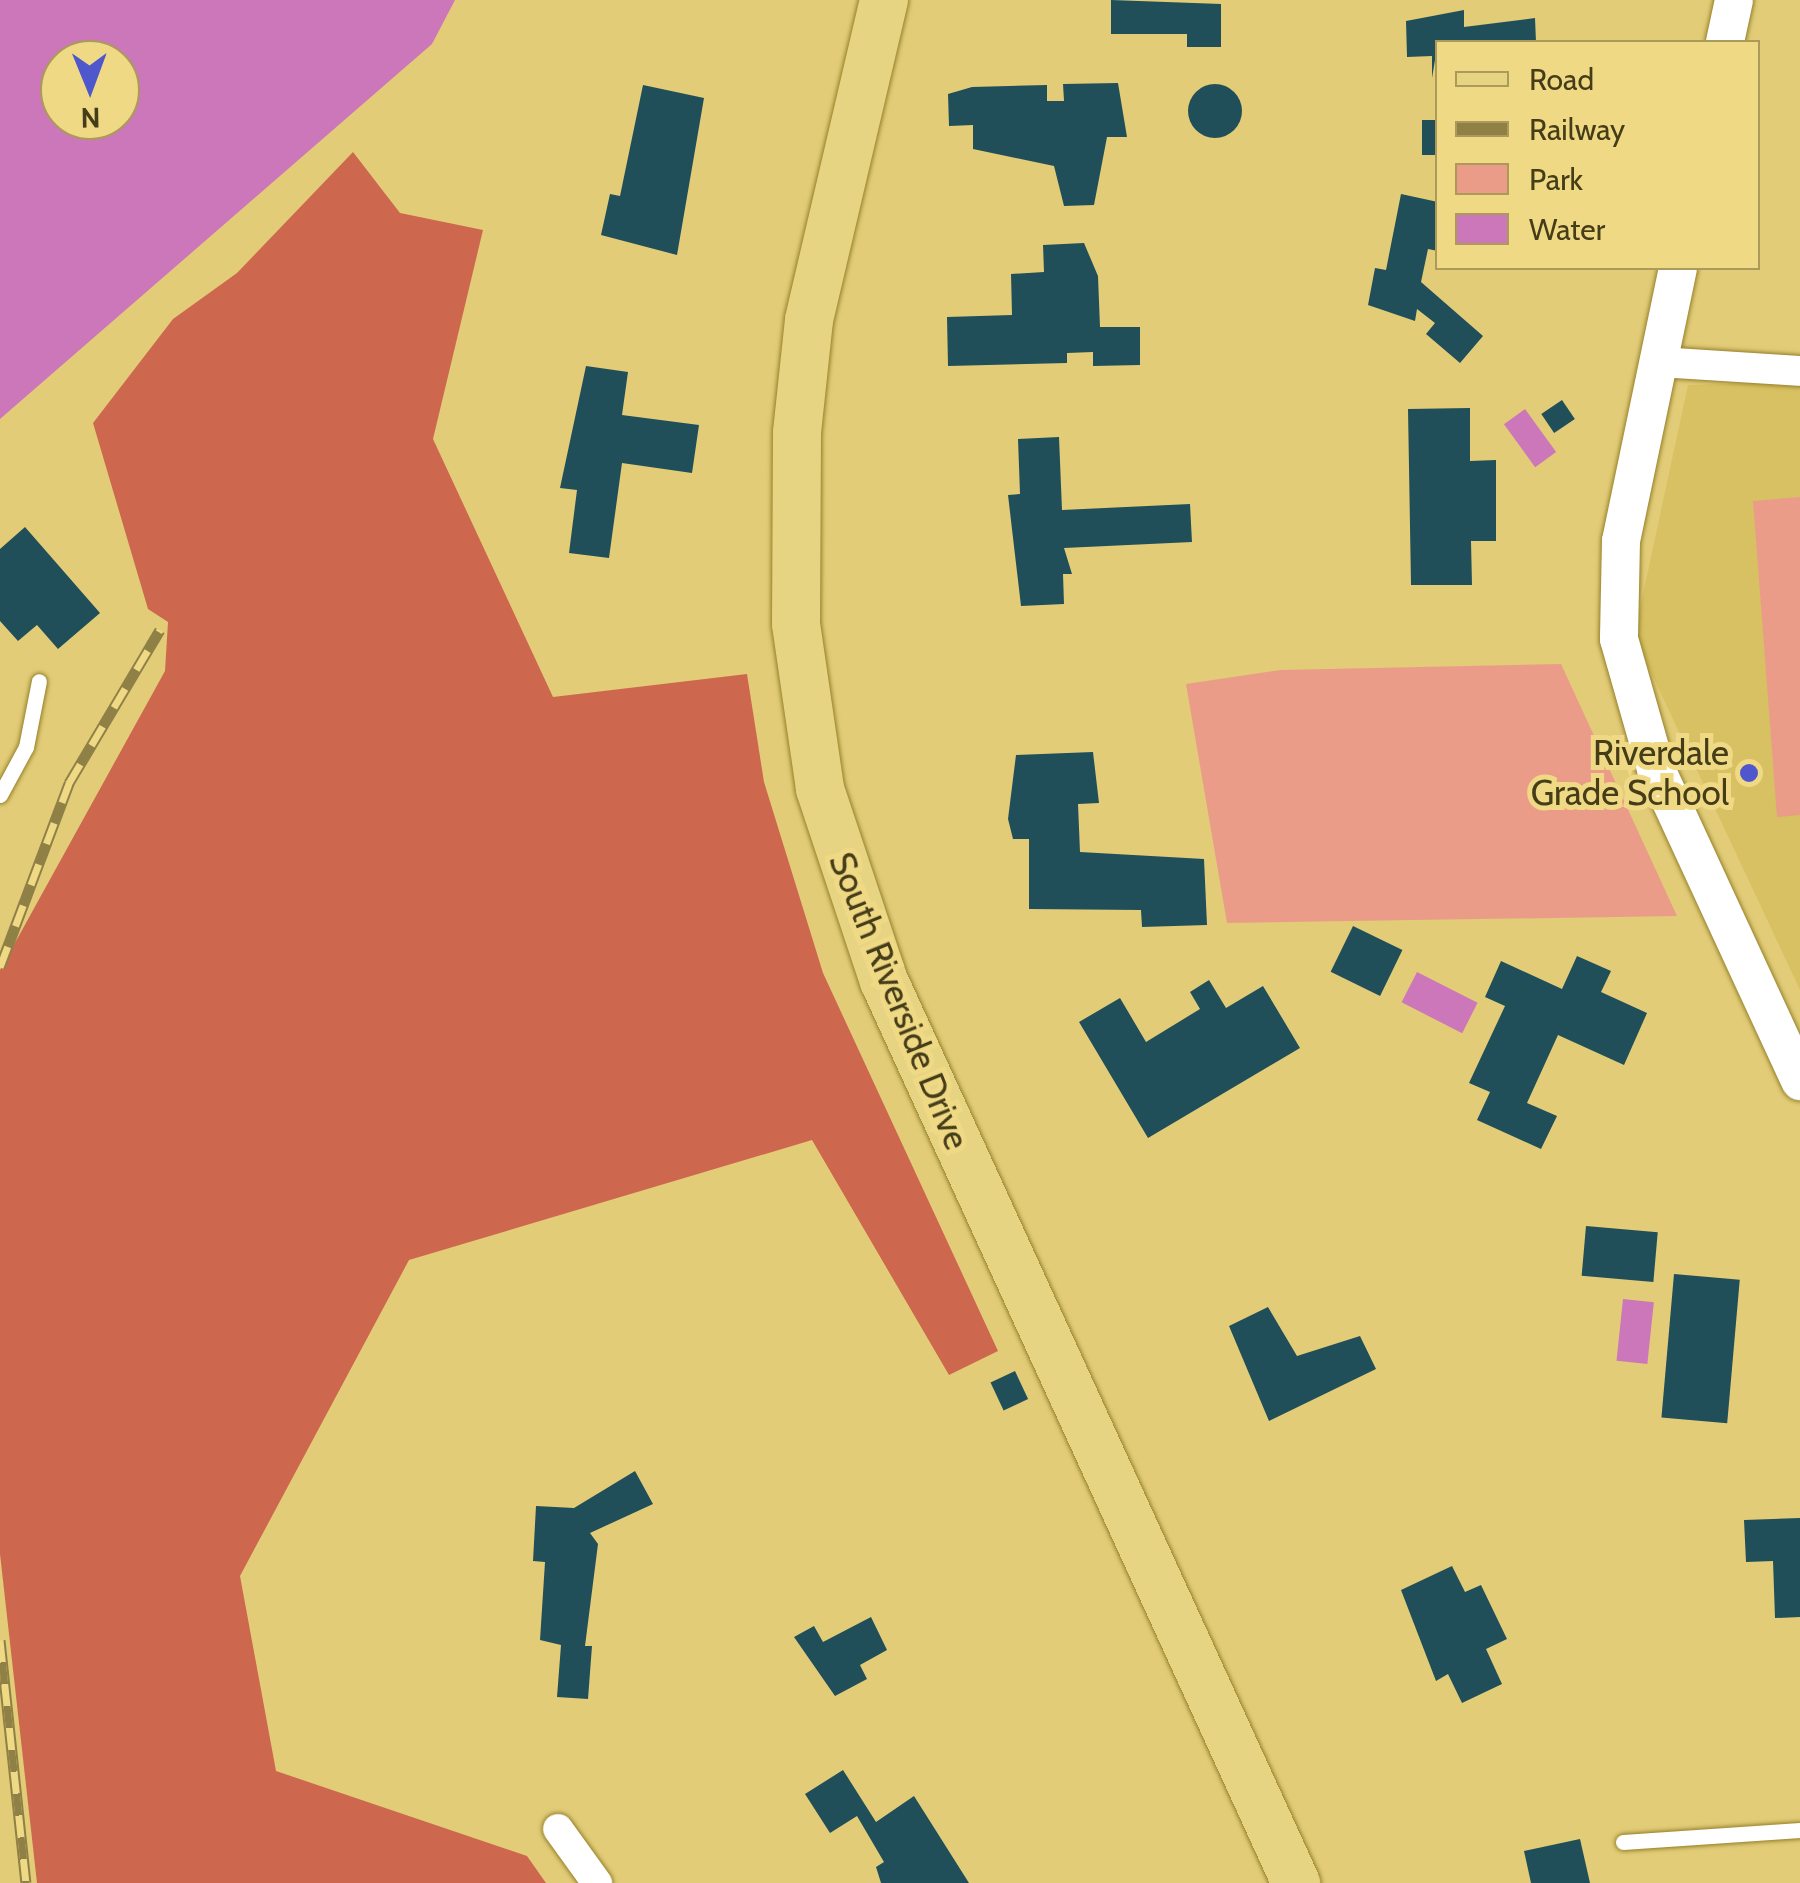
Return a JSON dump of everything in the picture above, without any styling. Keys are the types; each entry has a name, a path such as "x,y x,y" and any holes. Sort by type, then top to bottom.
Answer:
{"main road":[{"name":"South Riverside Drive","path":"884,0 809,320 797,434 796,624 820,789 900,1016 1296,1883"}],"street":[{"path":"1725,40 1734,0"},
{"path":"1678,270 1617,580 1624,670 1656,769 1800,1081"},
{"path":"1658,362 1800,372"},
{"path":"558,1829 598,1883"}],"lane":[{"path":"0,795 26,746 39,681"},
{"path":"1623,1842 1800,1830"}],"shaded area":[{"path":"353,152 400,213 483,230 433,439 553,697 747,674 764,782 823,973 998,1351 949,1375 812,1140 409,1260 240,1576 276,1771 527,1856 546,1883 37,1883 0,1554 0,970 165,671 168,622 148,609 93,423 173,319 237,273"},
{"name":"Riverdale Grade School","path":"1800,382 1800,990 1634,636 1688,385"}],"green space":[{"path":"1800,497 1800,815 1777,817 1753,501"},
{"path":"1561,664 1677,916 1227,923 1186,684 1281,670"}],"water":[{"path":"0,0 455,0 432,44 0,419"},
{"path":"1525,409 1556,452 1535,467 1504,424"},
{"path":"1417,972 1478,1003 1462,1033 1402,1002"},
{"path":"1623,1299 1654,1302 1647,1364 1617,1361"}],"building":[{"path":"1111,0 1221,4 1221,47 1187,47 1187,34 1111,34"},
{"path":"1464,10 1464,27 1535,18 1536,40 1435,40 1432,78 1432,56 1407,57 1406,21"},
{"path":"1118,83 1127,137 1107,137 1094,205 1064,206 1054,166 973,149 973,125 949,126 948,94 972,87 1047,85 1047,101 1064,101 1063,84"},
{"path":"1215,84 1234,92 1242,111 1234,130 1215,138 1196,130 1188,111 1196,92"},
{"path":"643,85 704,98 677,255 601,235 610,194 620,196"},
{"path":"1422,120 1435,120 1435,155 1422,155"},
{"path":"1401,194 1435,201 1435,250 1428,249 1421,282 1483,336 1460,363 1426,334 1435,323 1417,309 1415,321 1368,305 1375,268 1386,270"},
{"path":"1084,243 1098,276 1100,327 1140,327 1140,365 1093,366 1093,352 1067,353 1067,363 948,366 947,317 1012,315 1011,274 1044,272 1043,245"},
{"path":"586,366 628,372 622,415 699,425 692,473 622,463 609,558 569,553 577,490 560,488"},
{"path":"1562,400 1575,419 1554,433 1541,414"},
{"path":"1470,408 1470,461 1496,460 1496,541 1471,541 1472,585 1411,585 1408,409"},
{"path":"1059,437 1062,510 1190,504 1192,542 1064,548 1072,574 1063,574 1064,604 1021,606 1008,495 1020,494 1018,439"},
{"path":"25,527 100,613 58,649 37,625 18,641 0,621 0,549"},
{"path":"1093,752 1099,803 1078,804 1080,852 1204,859 1207,925 1142,927 1141,910 1029,909 1029,839 1013,839 1008,819 1016,755"},
{"path":"1353,926 1402,950 1380,996 1331,972"},
{"path":"1577,956 1611,971 1601,992 1647,1013 1624,1065 1558,1035 1527,1103 1557,1116 1541,1149 1477,1120 1490,1092 1469,1083 1505,1006 1485,997 1501,961 1562,989"},
{"path":"1209,980 1226,1008 1263,986 1300,1048 1148,1138 1079,1022 1120,998 1146,1042 1200,1009 1190,992"},
{"path":"1586,1226 1658,1232 1653,1282 1582,1276"},
{"path":"1674,1274 1740,1280 1727,1423 1661,1417"},
{"path":"1268,1307 1297,1356 1360,1336 1376,1369 1269,1421 1229,1326"},
{"path":"1015,1371 1028,1399 1004,1411 991,1382"},
{"path":"635,1471 653,1504 590,1533 598,1544 585,1646 592,1646 588,1699 557,1697 561,1645 540,1640 545,1562 533,1561 536,1506 574,1508"},
{"path":"1800,1518 1800,1617 1775,1618 1773,1561 1746,1562 1744,1520"},
{"path":"1452,1566 1465,1592 1481,1585 1507,1639 1486,1649 1502,1684 1462,1703 1448,1674 1436,1681 1401,1590"},
{"path":"871,1617 887,1650 860,1665 867,1679 835,1696 794,1637 814,1626 823,1642"},
{"path":"843,1770 876,1822 914,1796 969,1883 881,1883 876,1867 884,1862 857,1816 830,1833 805,1794"},
{"path":"1580,1839 1590,1883 1531,1883 1524,1851"}],"railway":[{"path":"0,967 69,783 160,630"},
{"path":"0,1640 26,1883"}],"place":[{"name":"Riverdale Grade School","path":"1749,773"}]}
